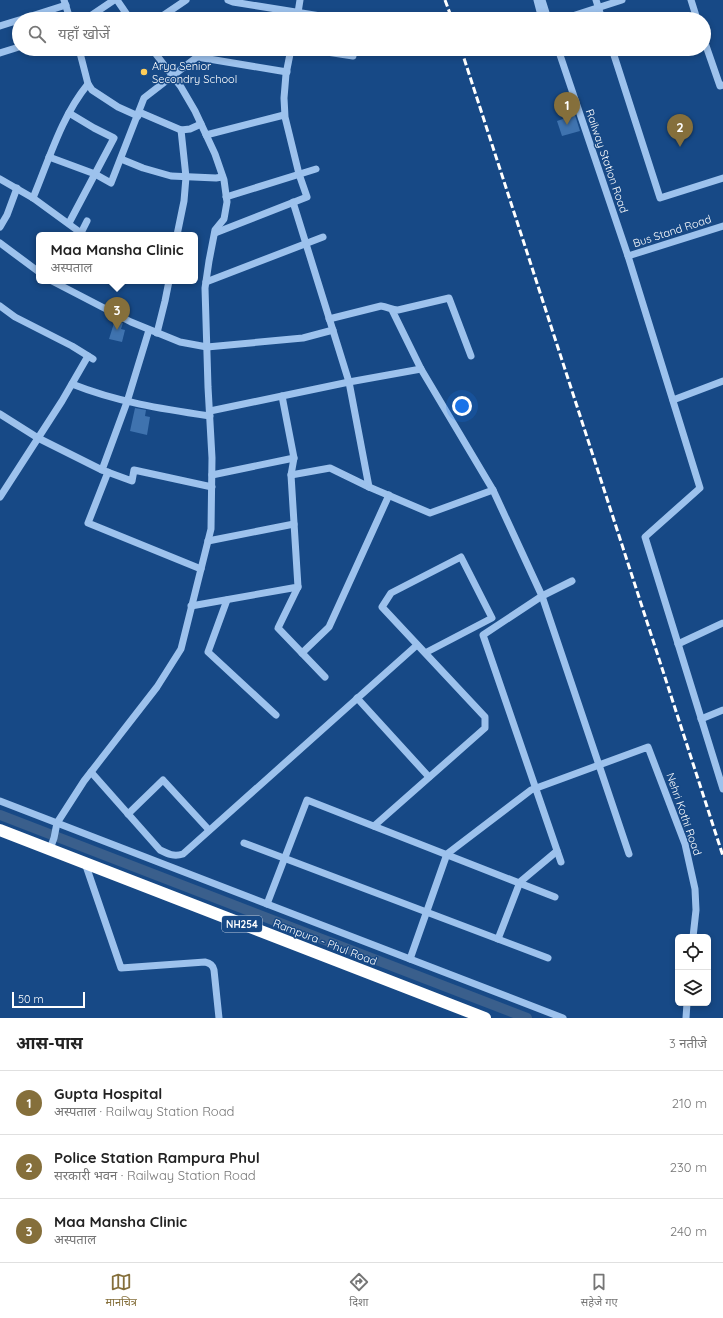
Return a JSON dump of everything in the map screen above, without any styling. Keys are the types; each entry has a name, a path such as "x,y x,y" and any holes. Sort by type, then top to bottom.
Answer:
{"highway":[{"name":"Rampura - Phul Road","path":"0,830 485,1018"}],"street":[{"path":"96,12 114,0"},
{"path":"117,0 125,12"},
{"path":"168,12 186,0"},
{"path":"298,12 300,0"},
{"path":"536,0 540,12"},
{"path":"542,0 546,12"},
{"path":"579,12 597,4 622,0"},
{"path":"691,0 695,12"},
{"path":"232,1 280,12"},
{"path":"40,12 65,2 68,12"},
{"path":"0,26 12,22"},
{"path":"0,53 12,49"},
{"path":"81,56 88,84 92,90 118,107 181,130 190,129 201,124"},
{"path":"50,849 57,824 91,772 157,687 180,649 211,529 212,458 207,347 206,282 215,230 224,219 227,202 222,176 215,154 195,111 181,87 157,56"},
{"path":"215,233 307,197 299,174 284,115 284,98 290,56"},
{"name":"Railway Station Road","path":"560,56 628,256 700,488 645,537 678,644"},
{"path":"614,56 660,198 723,178"},
{"path":"710,56 720,86 723,85"},
{"path":"49,157 95,174 111,183 144,98 197,57 287,72"},
{"path":"33,198 49,157 69,113 80,94 88,84"},
{"path":"69,113 114,138 69,223"},
{"path":"206,135 284,115"},
{"path":"178,232 184,201 186,177 181,130"},
{"path":"121,159 157,173 186,177 216,178 222,176"},
{"path":"226,197 316,169"},
{"path":"0,179 33,198 69,223 78,232"},
{"path":"0,227 8,215 16,188"},
{"path":"293,202 349,382 369,487"},
{"path":"81,232 87,221"},
{"name":"Bus Stand Road","path":"628,256 723,226"},
{"path":"206,282 323,237"},
{"path":"0,243 36,270"},
{"path":"58,284 149,330 180,342 207,347 303,338 333,330"},
{"path":"157,333 168,284"},
{"path":"392,310 398,310 449,298 471,356"},
{"path":"0,306 15,317 72,346 90,358 0,497"},
{"path":"329,319 381,306 388,307 392,310 421,369 493,490 542,596 629,854"},
{"path":"149,330 88,523 201,569"},
{"path":"72,384 96,394 127,402 166,409 210,413 349,382 421,369"},
{"path":"673,400 723,381"},
{"path":"282,396 294,458 291,475 298,587 278,628 325,677"},
{"path":"0,414 38,438 105,471 132,481 134,470 212,487"},
{"path":"212,475 294,458"},
{"path":"291,475 330,468 369,487 430,513 493,490"},
{"path":"302,653 329,627 389,495"},
{"path":"208,541 294,524"},
{"path":"374,826 486,728 485,717 417,645 382,607 391,593 461,557 492,618 425,653"},
{"path":"562,862 483,635 542,596 572,581"},
{"path":"191,606 298,587"},
{"path":"226,600 208,652 276,715"},
{"path":"722,785 678,644 723,623"},
{"path":"91,772 160,850 176,856 183,854 417,645"},
{"path":"358,698 429,777"},
{"path":"701,719 723,710"},
{"name":"Nehri Kothi Road","path":"599,765 648,747 685,844 695,889 696,910 693,934"},
{"path":"410,959 447,854 531,790 599,765"},
{"path":"128,814 163,780 209,830"},
{"path":"267,904 307,800 520,882 555,897"},
{"path":"0,801 563,1018"},
{"path":"244,843 548,958"},
{"path":"498,939 520,882 557,851"},
{"path":"85,863 121,968 205,962 210,963 214,970 219,1018"},
{"path":"686,1018 687,1006"}],"building":[{"path":"575,115 580,131 562,136 557,121"},
{"path":"115,320 123,323 121,329 125,330 122,342 109,339"},
{"path":"135,408 146,410 145,416 150,417 147,435 130,431"}],"waterway":[{"path":"0,815 527,1018"}],"railway":[{"path":"445,0 449,12"},
{"path":"463,56 723,856"}],"place":[{"name":"Arya Senior Secondry School","path":"144,72"},
{"name":"Gupta Hospital","path":"567,125"},
{"name":"Police Station Rampura Phul","path":"680,147"},
{"name":"Maa Mansha Clinic","path":"117,330"}]}
